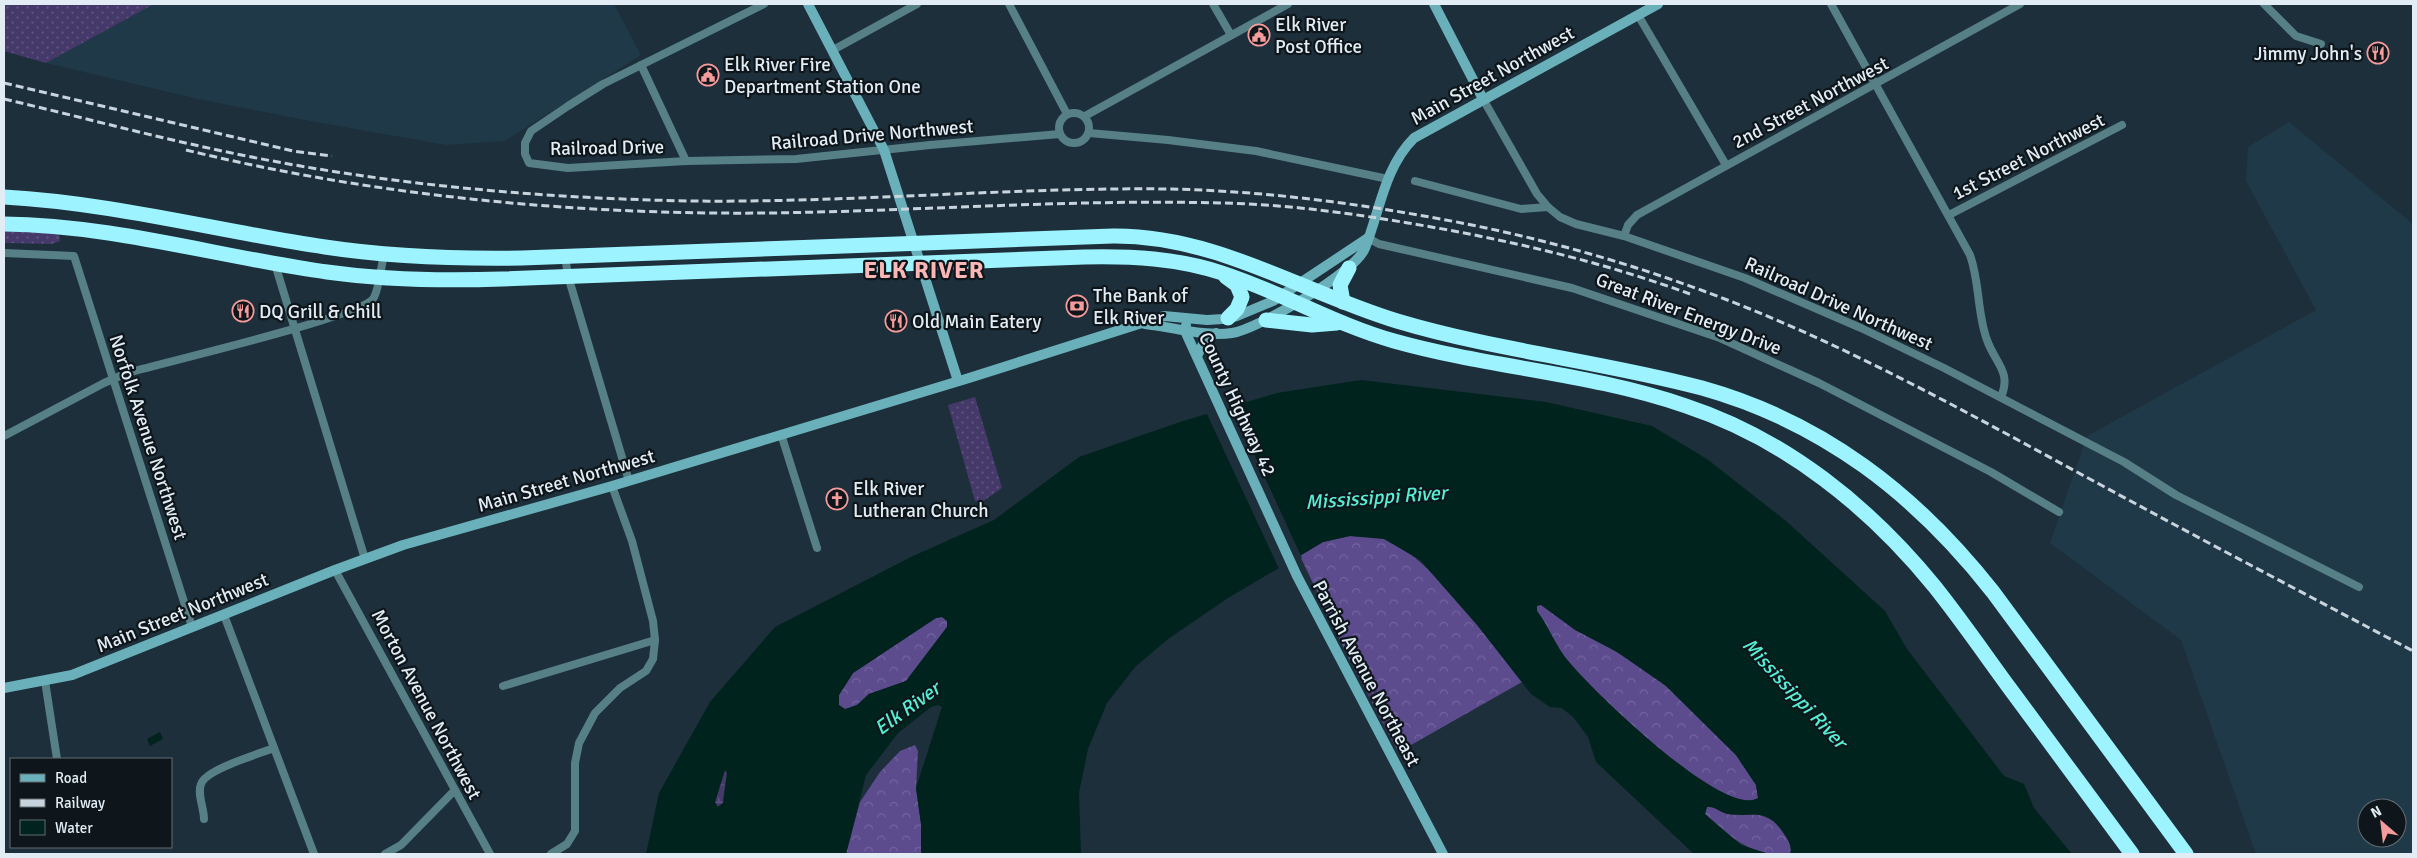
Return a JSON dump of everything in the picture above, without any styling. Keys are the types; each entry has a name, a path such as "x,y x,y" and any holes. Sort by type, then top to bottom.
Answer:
{"highway":[{"path":"4,197 114,208 253,235 384,255 448,258 565,256 1119,236 1151,238 1196,246 1226,254 1298,285 1400,322 1471,341 1712,391 1783,418 1817,435 1862,463 1929,519 1971,564 2186,854"},
{"path":"4,224 42,226 123,235 275,264 379,278 454,280 1128,256 1187,263 1219,272 1280,296 1340,323 1419,348 1608,384 1671,401 1712,415 1748,432 1809,468 1832,484 1880,527 1934,586 2132,854"},
{"path":"1343,302 1340,285 1349,268"},
{"path":"1219,272 1241,290 1242,302 1228,318"},
{"path":"1266,320 1312,325 1340,323"}],"street":[{"path":"686,161 641,65 764,4"},
{"path":"808,4 884,150 918,263 958,382"},
{"path":"833,50 917,4"},
{"path":"1009,4 1067,114"},
{"path":"1213,4 1231,35"},
{"path":"1085,116 1288,4"},
{"path":"1434,4 1483,99"},
{"name":"Main Street Northwest","path":"1144,324 1185,331 1233,333 1266,320 1296,304 1349,268 1361,257 1394,163 1414,138 1658,4"},
{"path":"1831,4 1970,255 1976,271 1986,339 2005,377 2006,386 2001,398"},
{"name":"2nd Street Northwest","path":"1624,236 1628,225 1637,215 2020,4"},
{"path":"2264,4 2296,36 2321,44"},
{"path":"1638,15 1726,165"},
{"name":"Railroad Drive","path":"641,65 603,84 531,131 525,143 525,154 528,163 568,168 686,161"},
{"name":"Railroad Drive Northwest","path":"1483,99 1537,194 1560,217 1576,224 1624,236 1783,293 1944,368 2124,462 2176,495 2359,587"},
{"path":"1073,112 1085,116 1090,127 1089,133 1079,143 1071,143 1064,140 1060,134 1060,123 1067,114 1073,112"},
{"name":"1st Street Northwest","path":"1949,215 2122,125"},
{"path":"1089,133 1168,140 1256,151 1388,179"},
{"name":"Railroad Drive Northwest","path":"686,161 796,159 1060,134"},
{"path":"1415,181 1522,209 1548,207"},
{"name":"Main Street Northwest","path":"4,688 45,681 80,671 365,559 476,524 612,486 958,382 1144,324 1164,316 1207,320 1228,318 1264,305 1280,296 1351,247 1368,238"},
{"name":"Great River Energy Drive","path":"1368,238 1379,244 1572,288 1720,338 1819,383 1991,472 2059,512"},
{"name":"Norfolk Avenue Northwest","path":"4,253 74,256 192,627"},
{"path":"4,436 114,378 294,328 367,304 376,294 384,255"},
{"path":"565,256 568,276 628,481"},
{"path":"275,264 365,559"},
{"name":"County Highway 42","path":"1186,317 1185,331 1265,505"},
{"path":"1197,356 1205,340 1216,333"},
{"path":"781,434 817,548"},
{"path":"551,854 567,844 575,831 575,763 579,743 595,713 620,688 649,668 653,659 655,640 646,590 632,542 612,486"},
{"name":"Parrish Avenue Northeast","path":"1265,505 1297,576 1443,854"},
{"name":"Morton Avenue Northwest","path":"336,570 490,854"},
{"path":"224,615 314,854"},
{"path":"503,686 655,640"},
{"path":"45,681 57,758"},
{"path":"204,819 200,790 203,780 218,770 274,748"},
{"path":"385,854 401,845 455,790"}],"shaded area":[{"path":"154,4 614,4 641,55 505,141 446,145 198,99 46,63"},
{"path":"2289,122 2413,224 2413,854 2256,854 2181,640 2050,543 2087,436 2316,310 2246,181 2248,147"}],"green space":[{"path":"4,4 154,4 46,63 4,51"},
{"path":"4,230 32,230 59,234 60,241 52,244 4,243"},
{"path":"975,397 1002,488 982,502 975,501 948,405"},
{"path":"1350,536 1384,539 1401,548 1420,562 1459,602 1522,682 1411,745 1393,727 1367,670 1349,659 1300,556 1323,542"},
{"path":"1541,604 1642,668 1666,686 1736,755 1756,785 1758,798 1741,799 1717,790 1689,772 1630,723 1582,677 1564,656 1537,611 1537,606"},
{"path":"942,617 947,621 947,627 906,681 869,694 857,705 845,710 839,705 839,695 853,673 936,618"},
{"path":"1349,659 1367,670 1393,727 1411,745 1398,752"},
{"path":"915,745 918,751 916,788 921,824 921,854 846,854 860,802 880,772 900,751"},
{"path":"725,770 727,772 723,803 717,807 715,802"},
{"path":"1713,806 1727,814 1747,813 1764,816 1778,824 1787,837 1791,854 1765,853 1734,838 1705,814 1707,807"}],"water":[{"path":"1361,380 1546,402 1652,426 1707,459 1786,521 1885,611 1907,649 2004,776 2024,784 2034,808 2072,854 1790,854 1790,843 1779,827 1767,817 1761,815 1729,814 1707,807 1705,814 1741,845 1769,854 1694,854 1596,762 1588,737 1574,718 1562,708 1550,707 1531,694 1477,625 1420,560 1384,539 1350,536 1323,542 1228,598 1168,639 1135,667 1107,703 1088,749 1079,793 1081,854 921,854 921,824 916,788 942,707 938,705 931,707 898,733 866,775 846,854 646,854 659,793 710,702 775,627 913,556 994,520 1079,457 1180,422 1277,393","holes":["1541,605 1575,630 1617,652 1666,686 1736,755 1756,785 1758,798 1741,800 1718,790 1689,772 1630,723 1569,662 1537,611 1537,606","942,617 947,621 947,627 906,681 869,694 857,705 845,709 839,705 839,695 853,673 936,618","725,770 727,773 723,803 718,807 715,802"]},
{"path":"160,732 163,739 150,746 147,739"}],"pier":[{"path":"1231,404 1302,558 1280,571 1206,412"}],"railway":[{"path":"4,83 293,151 332,156"},
{"path":"4,99 187,143 272,161 390,180 450,187 570,196 690,201 810,200 1050,190 1204,190 1303,198 1369,207 1515,234 1595,255 1673,280 1750,309 1840,348 1971,415 2413,651"},
{"path":"186,150 329,180 402,191 476,200 623,210 769,213 1164,202 1289,207 1379,218 1512,243 1584,260 1690,294"}],"place":[{"name":"Elk River Post Office","path":"1259,35"},
{"name":"Jimmy John's","path":"2378,53"},
{"name":"Elk River Fire Department Station One","path":"708,75"},
{"name":"The Bank of Elk River","path":"1077,306"},
{"name":"DQ Grill & Chill","path":"243,311"},
{"name":"Old Main Eatery","path":"896,321"},
{"name":"Elk River Lutheran Church","path":"837,499"}],"district":[{"name":"ELK RIVER","path":"924,270"}],"water label":[{"name":"Mississippi River","path":"1376,497"},
{"name":"Mississippi River","path":"1795,693"},
{"name":"Elk River","path":"907,708"}]}
